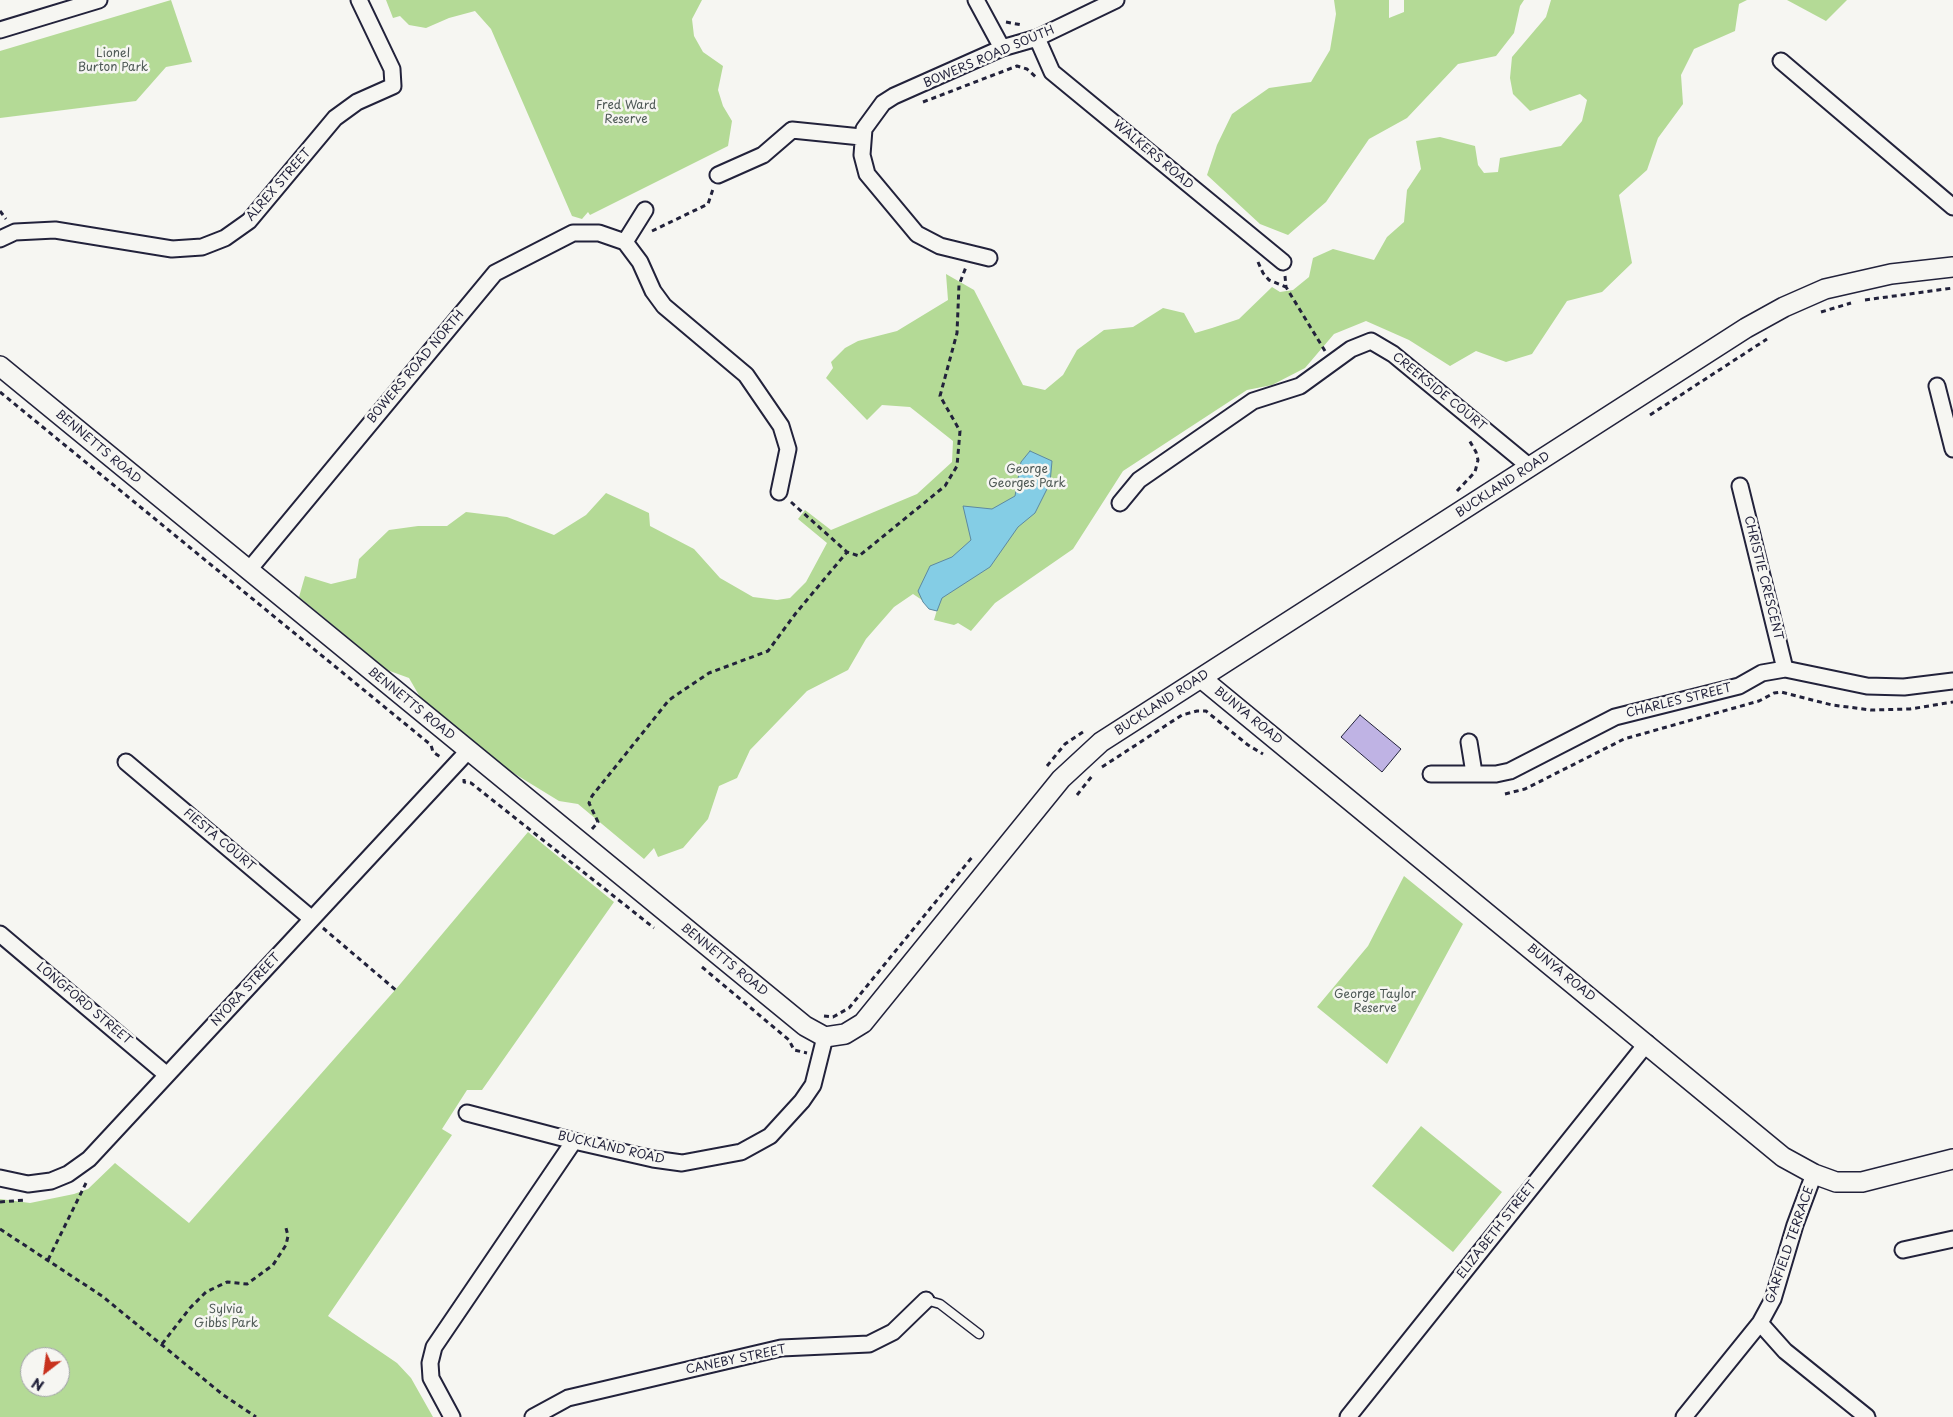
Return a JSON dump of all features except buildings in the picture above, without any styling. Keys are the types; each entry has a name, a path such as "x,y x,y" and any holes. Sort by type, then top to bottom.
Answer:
{"street":[{"path":"0,30 99,0"},
{"name":"ALREX STREET","path":"0,239 15,232 55,230 172,249 202,246 225,238 249,221 335,118 357,102 393,86 392,69 359,0"},
{"path":"976,0 1002,48"},
{"name":"BOWERS ROAD SOUTH","path":"861,137 868,120 883,103 1002,48 1037,38 1116,0"},
{"name":"WALKERS ROAD","path":"1037,38 1052,72 1283,262"},
{"path":"1780,61 1953,207"},
{"path":"718,175 763,156 792,130 861,137 862,155 867,174 917,234 940,246 972,252 989,258"},
{"path":"645,210 628,236 653,291 664,306 746,375 781,426 788,449 779,492"},
{"name":"BOWERS ROAD NORTH","path":"248,571 495,273 573,233 628,236"},
{"name":"BUCKLAND ROAD","path":"467,1113 574,1141 652,1159 682,1163 741,1152 770,1136 813,1085 825,1037 845,1034 863,1023 1060,778 1101,742 1746,328 1784,307 1825,289 1891,274 1953,267"},
{"name":"CREEKSIDE COURT","path":"1120,503 1139,480 1253,402 1300,386 1351,349 1371,341 1393,354 1530,467"},
{"name":"BENNETTS ROAD","path":"0,366 468,751 586,836 805,1026 825,1037"},
{"path":"1937,386 1953,449"},
{"name":"CHRISTIE CRESCENT","path":"1740,486 1785,669"},
{"name":"CHARLES STREET","path":"1431,774 1496,774 1510,771 1615,717 1739,686 1762,673 1785,669 1867,686 1904,687 1953,680"},
{"name":"BUNYA ROAD","path":"1201,678 1647,1043 1783,1157 1814,1174 1836,1182 1862,1182 1953,1159"},
{"path":"1469,742 1474,773"},
{"name":"NYORA STREET","path":"0,1178 28,1184 51,1181 68,1174 89,1159 468,751"},
{"name":"FIESTA COURT","path":"126,762 312,919"},
{"name":"LONGFORD STREET","path":"0,934 167,1074"},
{"name":"ELIZABETH STREET","path":"1348,1417 1647,1043"},
{"path":"452,1417 431,1378 430,1363 434,1347 574,1141"},
{"name":"GARFIELD TERRACE","path":"1684,1417 1760,1323 1774,1299 1795,1225 1814,1174"},
{"path":"1903,1250 1953,1239"},
{"name":"CANEBY STREET","path":"533,1417 568,1398 781,1348 869,1344 893,1332 926,1300"},
{"path":"1760,1323 1785,1351 1867,1417"}],"lane":[{"name":"CANEBY STREET","path":"926,1300 940,1304 979,1334"}],"path":[{"path":"1003,20 1010,24 1021,25 1030,22"},
{"path":"920,102 1017,66 1027,69 1041,82"},
{"path":"628,236 640,236 708,204 718,175"},
{"path":"779,492 846,552 859,556 944,486 957,466 960,431 940,396 957,333 959,285 972,252"},
{"path":"1258,259 1262,273 1269,280 1286,287 1327,353"},
{"path":"1816,314 1860,300 1953,288"},
{"path":"1650,415 1769,337"},
{"path":"0,392 431,745 433,752 464,777 464,782 471,783 661,933"},
{"path":"1456,492 1475,472 1478,460 1476,452 1465,432"},
{"path":"586,836 598,822 589,803 592,796 670,700 709,673 768,651 796,613 846,552"},
{"path":"1505,794 1525,789 1624,738 1759,701 1774,693 1781,692 1832,706 1871,710 1910,709 1953,702"},
{"path":"1077,795 1103,766 1182,715 1197,711 1206,711 1248,745 1264,754"},
{"path":"1046,766 1065,744 1090,728"},
{"path":"586,836 600,836"},
{"path":"819,1014 833,1017 849,1008 978,849"},
{"path":"312,919 397,991"},
{"path":"700,965 789,1040 794,1050 819,1059"},
{"path":"162,1344 190,1308 206,1292 227,1282 247,1284 273,1265 286,1245 288,1236 286,1228"},
{"path":"0,1229 102,1296 222,1394 256,1417"}],"green space":[{"name":"Lionel Burton Park","path":"171,0 192,62 166,67 136,101 0,118 0,51"},
{"name":"Fred Ward Reserve","path":"386,0 702,0 692,19 694,36 703,52 723,66 718,90 723,106 732,121 728,146 590,215 588,212 582,219 572,216 491,29 475,11 449,18 426,28 409,25 400,16 393,18"},
{"path":"1334,0 1389,0 1389,18 1404,12 1404,0 1524,0 1520,6 1514,33 1496,56 1458,64 1407,118 1369,139 1326,202 1288,235 1260,224 1207,175 1217,145 1232,114 1269,88 1311,82 1330,50 1336,14"},
{"name":"George Georges Park","path":"1551,0 1747,0 1739,4 1735,31 1694,49 1681,75 1683,104 1658,138 1647,170 1619,195 1632,263 1602,292 1567,301 1532,354 1506,362 1476,351 1450,366 1409,340 1366,321 1334,334 1305,368 1272,385 1247,390 1123,471 1073,549 995,603 971,631 958,623 954,625 934,620 937,610 913,594 894,607 866,639 848,670 807,691 750,750 737,778 719,786 708,819 683,848 658,857 654,848 644,859 578,804 559,801 510,771 420,697 409,678 387,670 299,597 305,576 331,584 356,578 359,559 389,530 418,526 447,526 466,512 507,517 554,535 586,515 606,493 649,513 650,526 694,549 720,578 753,597 777,600 790,598 806,582 827,543 798,519 805,510 831,530 917,494 952,462 953,441 910,407 882,405 867,420 826,378 833,368 831,362 845,348 858,341 897,331 948,300 946,274 974,290 1023,385 1045,390 1063,375 1077,350 1104,330 1133,327 1163,308 1184,313 1195,333 1239,319 1272,287 1280,292 1293,290 1309,277 1313,258 1333,249 1374,260 1387,237 1404,222 1407,190 1421,169 1416,141 1440,137 1475,146 1478,165 1484,173 1498,172 1500,158 1561,146 1582,121 1587,100 1580,94 1530,111 1513,94 1510,78 1512,57 1546,17"},
{"path":"1787,0 1847,0 1826,21"},
{"name":"Sylvia Gibbs Park","path":"528,832 614,902 482,1090 467,1090 442,1129 452,1135 328,1316 397,1363 411,1378 433,1417 0,1417 0,1199 30,1203 74,1194 88,1189 115,1163 189,1223 396,989"},
{"name":"George Taylor Reserve","path":"1404,876 1463,924 1387,1064 1317,1007 1368,946"},
{"path":"1421,1126 1502,1192 1453,1252 1372,1186"}],"water":[{"path":"1030,451 1052,461 1050,483 1035,513 1018,527 990,567 942,598 937,611 929,609 918,591 930,566 952,557 971,540 963,506 992,509 1015,496 1021,462"}]}
